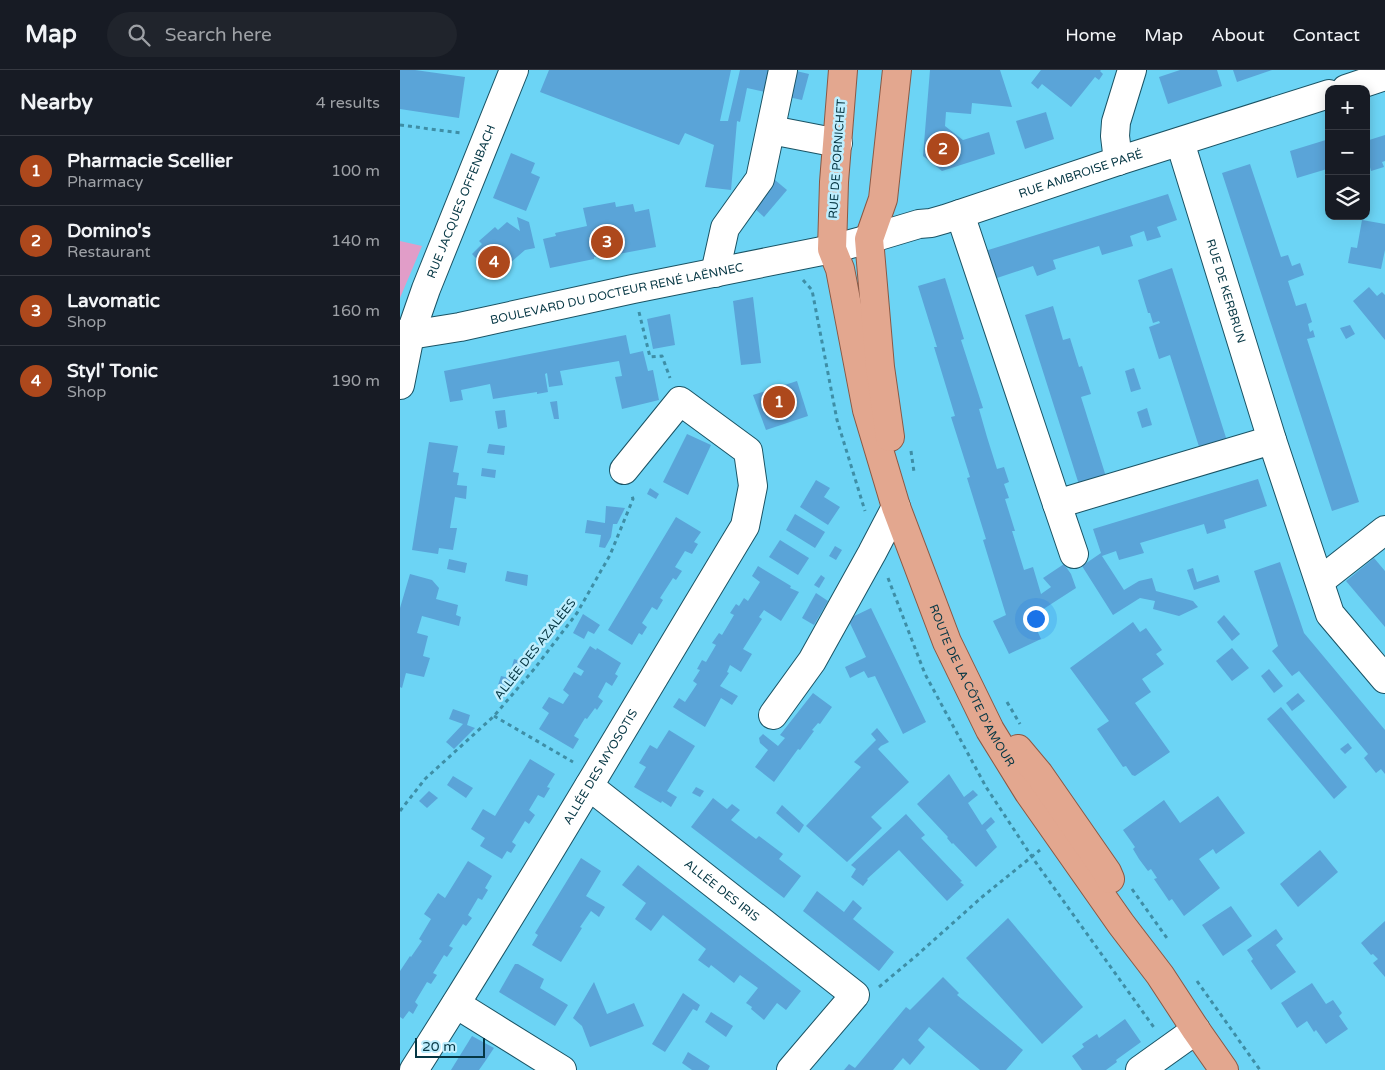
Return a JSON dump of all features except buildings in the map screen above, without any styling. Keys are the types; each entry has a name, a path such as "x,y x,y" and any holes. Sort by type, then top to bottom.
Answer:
{"main road":[{"name":"RUE DE PORNICHET","path":"832,249 834,182 844,70"},
{"path":"869,239 883,200 897,70"},
{"name":"ROUTE DE LA CÔTE D'AMOUR","path":"869,239 880,367 890,436 904,496 928,570 954,635 1002,731 1040,774 1107,872 1128,920 1167,970 1235,1070"},
{"name":"ROUTE DE LA CÔTE D'AMOUR","path":"832,249 840,269 867,410 896,507 946,642 990,730 1029,793 1121,924 1160,975 1224,1070"}],"street":[{"name":"RUE JACQUES OFFENBACH","path":"400,385 405,334 426,289 514,70"},
{"path":"715,273 725,228 760,179 783,70"},
{"path":"1118,161 1115,136 1116,122 1132,70"},
{"path":"1358,85 1385,76"},
{"name":"RUE AMBROISE PARÉ","path":"832,249 960,214 1118,161 1325,95"},
{"path":"771,130 838,143"},
{"name":"RUE DE KERBRUN","path":"1180,142 1272,440 1330,614 1385,679"},
{"path":"960,214 1074,554"},
{"name":"BOULEVARD DU DOCTEUR RENÉ LAËNNEC","path":"405,334 460,327 633,289 832,249"},
{"path":"624,470 680,401"},
{"name":"ALLÉE DES MYOSOTIS","path":"414,1070 456,1004 745,526 754,486 748,451 680,401"},
{"path":"1057,504 1272,440"},
{"path":"773,715 812,661 896,507"},
{"path":"1320,581 1385,530"},
{"name":"ALLÉE DES IRIS","path":"592,780 855,995"},
{"path":"791,1070 855,995"},
{"path":"456,1004 562,1070"},
{"path":"1140,1070 1196,1030"}],"path":[{"path":"400,125 462,133"},
{"path":"633,289 650,357 662,356 680,401"},
{"path":"910,443 914,473"},
{"name":"ALLÉE DES AZALÉES","path":"400,811 425,779 494,716 535,668 577,613 610,555 633,499 624,470"},
{"path":"1004,697 1023,729"},
{"path":"494,716 592,780"},
{"path":"855,995 875,990 982,897 1058,836"},
{"path":"1128,884 1172,946"},
{"path":"1194,977 1260,1070"}],"shaded area":[{"path":"400,241 422,246 400,298"}],"place":[{"name":"Domino's","path":"943,149"},
{"name":"Lavomatic","path":"607,242"},
{"name":"Styl' Tonic","path":"494,262"},
{"name":"Pharmacie Scellier","path":"779,402"}]}
